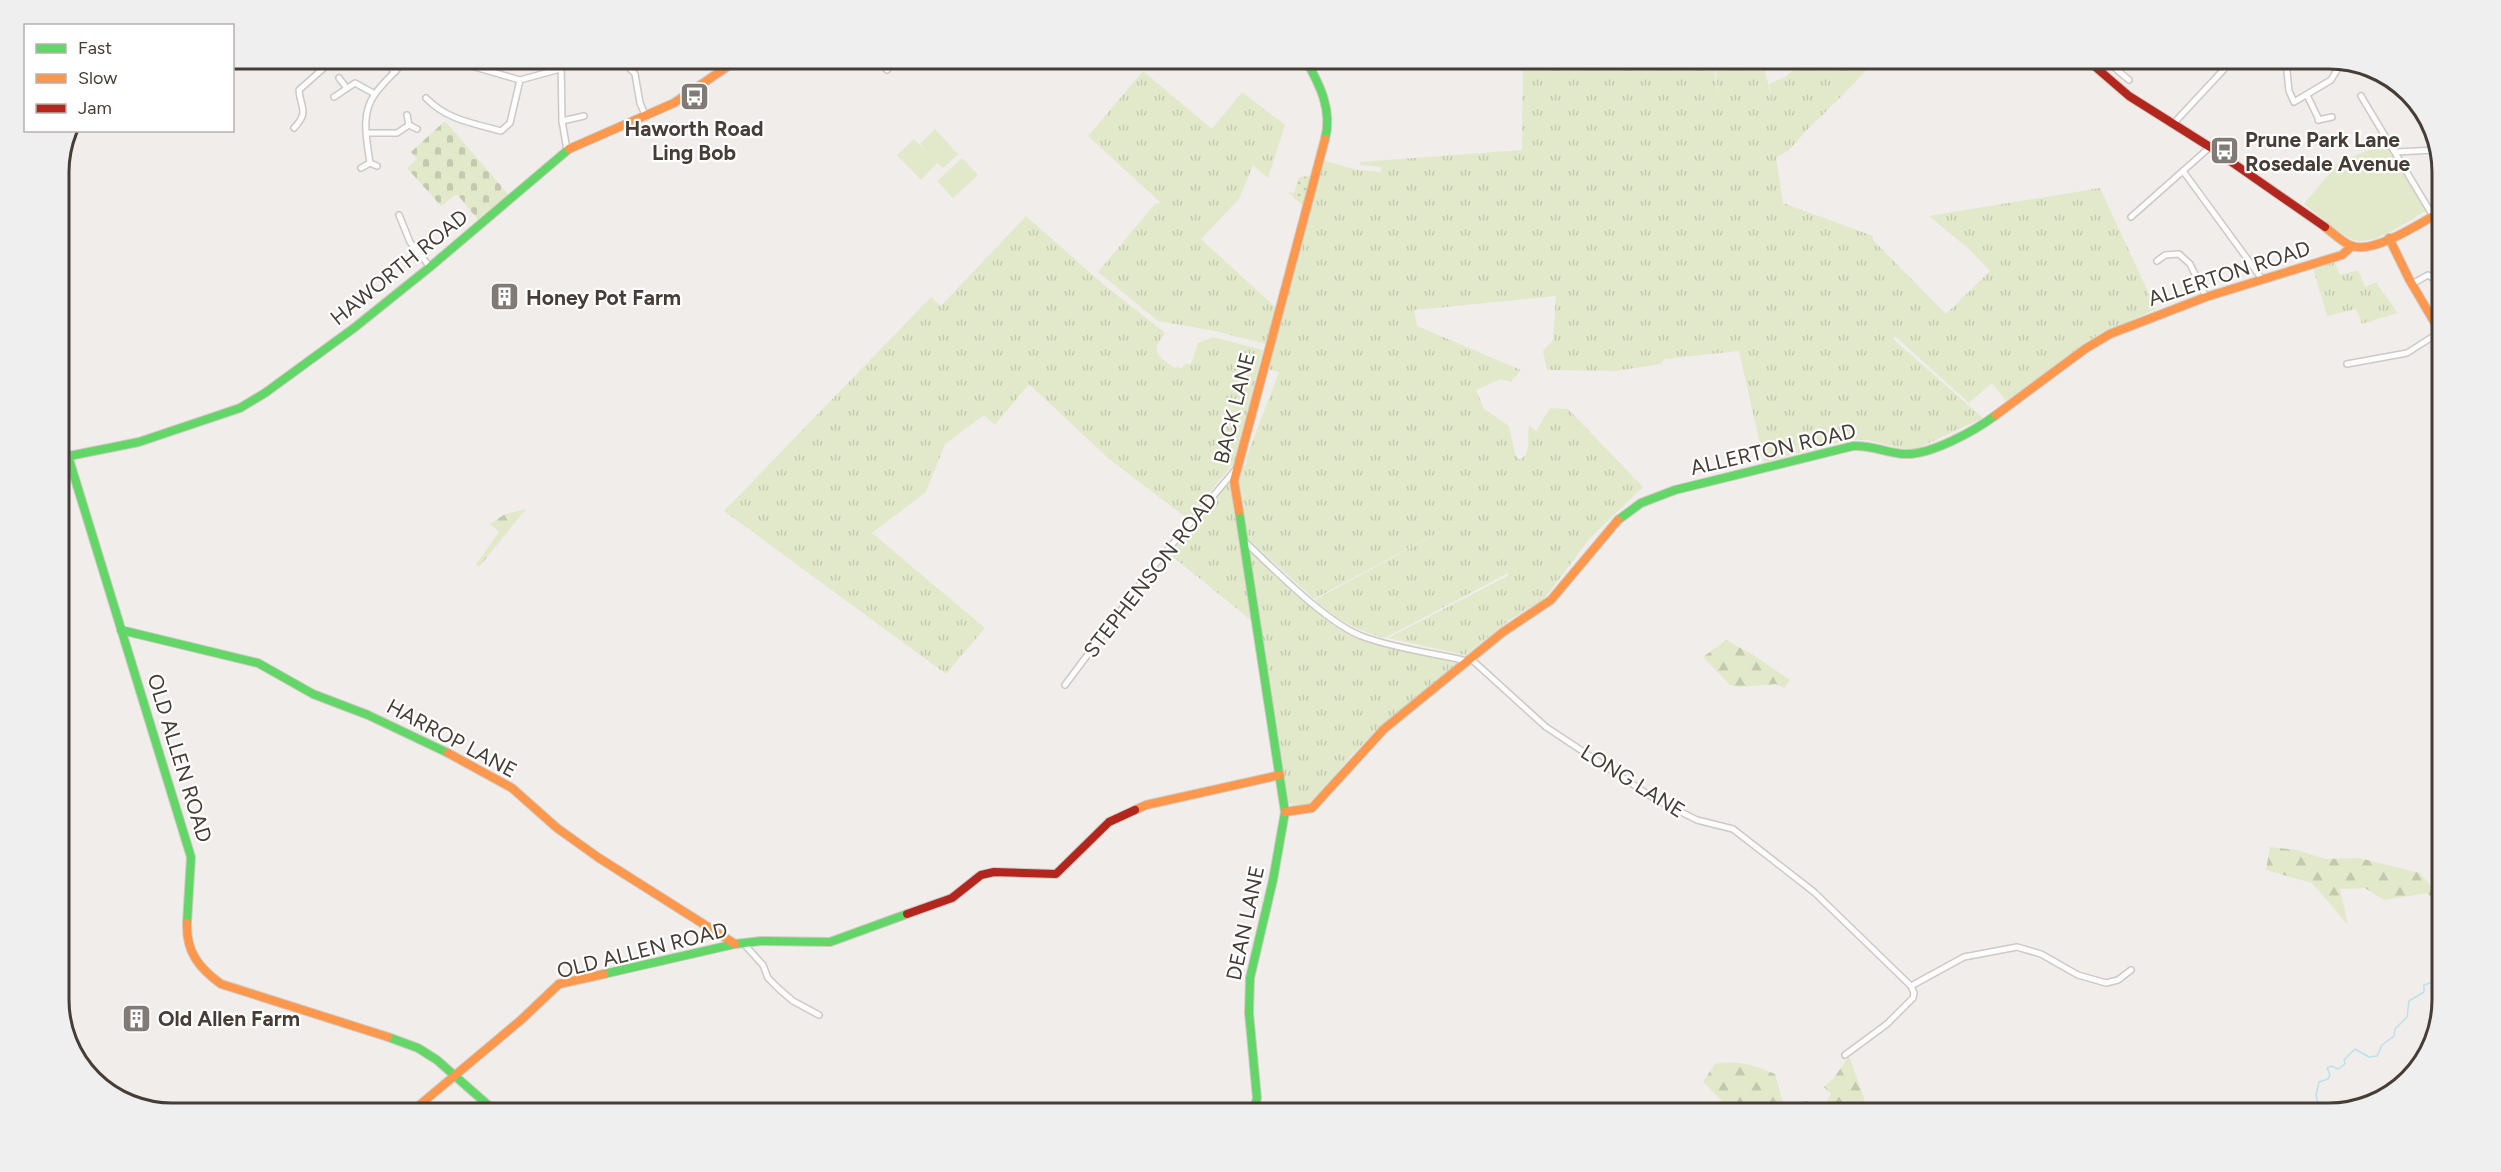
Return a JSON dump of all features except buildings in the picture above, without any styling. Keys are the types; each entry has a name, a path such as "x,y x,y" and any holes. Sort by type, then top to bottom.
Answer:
{"street":[{"path":"294,128 301,121 303,112 298,90 322,69"},
{"path":"392,69 395,72"},
{"path":"370,163 366,133 367,108 375,94 398,69"},
{"path":"482,69 520,80 560,69 562,121 567,150"},
{"path":"630,69 635,74 640,103 646,117"},
{"name":"HAWORTH ROAD","path":"69,456 139,442 240,408 319,354 430,267 567,150 674,103 727,69"},
{"name":"BACK LANE","path":"1285,812 1234,481 1327,130 1326,101 1310,69"},
{"path":"2098,69 2129,96 2211,147 2352,246"},
{"path":"2116,69 2129,80"},
{"path":"2174,124 2224,69"},
{"path":"2287,71 2289,91 2294,102 2331,80 2337,70"},
{"path":"339,78 346,87"},
{"path":"426,98 437,110 451,117 501,131 510,123 520,80"},
{"path":"334,97 346,87 357,83 375,94"},
{"path":"2307,95 2318,120 2332,117"},
{"path":"2361,96 2432,214"},
{"path":"407,115 409,125"},
{"path":"562,121 584,116"},
{"path":"366,133 397,133 409,125"},
{"path":"409,125 417,129"},
{"path":"2131,217 2211,147"},
{"path":"2396,152 2430,150"},
{"path":"370,163 377,166"},
{"path":"362,168 370,163"},
{"path":"2182,171 2262,279"},
{"path":"399,215 410,242 430,267"},
{"name":"ALLERTON ROAD","path":"1285,812 1312,808 1384,729 1468,659 1551,600 1615,524 1641,503 1675,490 1853,446 1868,445 1903,454 1933,448 1981,426 2085,349 2110,334 2206,297 2342,255 2352,246 2364,247 2390,238 2432,217"},
{"path":"2390,238 2412,284 2432,318"},
{"path":"2157,261 2165,255 2179,254 2190,264 2206,297"},
{"path":"2412,284 2428,275 2432,278"},
{"path":"2347,364 2408,353 2432,338"},
{"name":"STEPHENSON ROAD","path":"1065,685 1154,566 1237,468"},
{"name":"OLD ALLEN ROAD","path":"69,475 121,630 191,857 187,935 189,949 196,965 212,979 229,987 365,1028 418,1048 456,1076 559,984 735,944 776,941 830,942 952,898 981,875 994,872 1056,874 1109,822 1146,805 1280,775"},
{"path":"1243,540 1347,629 1364,637 1468,659"},
{"name":"HARROP LANE","path":"121,630 258,663 313,694 368,714 430,743 512,788 557,828 599,858 735,944"},
{"name":"LONG LANE","path":"1468,659 1546,727 1655,798 1697,820 1733,829 1814,892 1911,986"},
{"name":"DEAN LANE","path":"1256,1103 1249,1013 1250,978 1273,880 1285,812"},
{"path":"744,944 763,965 768,978 779,989 819,1015"},
{"path":"1845,1055 1887,1024 1913,998 1914,993 1911,986 1964,957 2018,947 2041,954 2078,975 2106,983 2118,980 2131,970"},
{"path":"422,1103 456,1076 486,1103"}],"green space":[{"path":"1523,69 1714,69 1719,97 1715,69 1764,69 1773,103 1769,84 1785,77 1794,69 1867,69 1793,146 1776,157 1783,203 1873,236 1873,240 1946,314 1990,271 1969,249 1929,216 2100,188 2156,309 2098,335 2006,401 1992,383 1969,403 1895,336 1893,339 1983,418 1916,449 1903,449 1869,440 1849,440 1764,462 1739,351 1664,359 1661,364 1615,371 1547,370 1543,351 1553,340 1556,296 1414,310 1417,326 1521,370 1511,382 1501,379 1476,390 1484,409 1509,426 1515,454 1520,460 1528,449 1529,425 1536,431 1550,408 1568,409 1643,487 1590,538 1543,600 1508,621 1465,655 1388,638 1509,575 1508,573 1385,638 1365,632 1339,619 1315,600 1466,517 1314,599 1246,537 1238,479 1241,467 1247,464 1246,458 1279,372 1267,369 1322,160 1357,170 1381,172 1381,167 1360,165 1360,162 1522,150"},
{"path":"1143,71 1212,129 1242,92 1285,125 1268,178 1253,165 1239,199 1201,239 1275,307 1266,344 1215,331 1158,321 1098,272 1155,204 1161,203 1088,136"},
{"path":"445,121 509,195 479,221 457,194 441,206 407,168 417,159 411,152"},
{"path":"935,129 958,154 943,168 937,163 921,180 897,155 914,139 929,154 920,144"},
{"path":"2387,143 2427,210 2392,231 2371,240 2362,241 2342,234 2304,204 2339,162"},
{"path":"962,158 978,175 953,198 937,181"},
{"path":"1311,176 1304,207 1288,192 1294,193 1299,177"},
{"path":"1026,216 1104,285 1164,332 1157,351 1161,358 1176,369 1177,366 1181,369 1185,364 1191,364 1198,343 1213,337 1263,350 1235,461 1188,519 1109,459 1029,384 995,425 984,415 945,444 926,492 872,533 985,628 946,674 724,511 931,297 941,306"},
{"path":"2334,261 2340,275 2358,270 2365,287 2376,282 2397,313 2362,324 2356,309 2327,316 2313,268"},
{"path":"1229,477 1252,621 1167,552"},
{"path":"526,509 479,567 476,564 499,532 490,524 505,514"},
{"path":"1248,550 1330,623 1348,634 1396,649 1458,663 1382,725 1350,757 1316,799 1306,807 1292,807 1285,791"},
{"path":"1726,640 1790,680 1784,688 1776,684 1741,687 1730,685 1703,657"},
{"path":"2270,847 2297,850 2325,859 2359,858 2420,873 2432,888 2432,898 2427,893 2384,900 2365,888 2340,889 2348,925 2312,883 2266,870"},
{"path":"1849,1056 1865,1103 1825,1103 1831,1094 1824,1087 1834,1078"},
{"path":"1715,1064 1745,1064 1775,1074 1783,1103 1724,1103 1703,1082"}],"waterway":[{"path":"2318,1103 2316,1095 2319,1082 2328,1079 2330,1075 2327,1068 2332,1066 2338,1069 2345,1064 2344,1060 2355,1049 2369,1057 2377,1056 2382,1045 2394,1036 2395,1029 2407,1017 2409,1001 2424,992 2424,985 2432,982"}],"traffic: fast":[{"path":"1311,69 1320,87 1326,107 1325,139"},
{"path":"69,456 139,442 240,408 265,393 354,328 569,149"},
{"path":"1618,520 1641,503 1675,490 1853,446 1903,454 1926,451 1977,428 1996,415"},
{"path":"69,459 191,857 187,923"},
{"path":"1239,511 1285,812 1273,880 1250,978 1249,1013 1256,1103"},
{"path":"121,630 258,663 313,694 368,715 448,753"},
{"path":"604,974 735,944 761,941 830,942 907,914"},
{"path":"388,1037 418,1048 437,1060 486,1103"}],"traffic: slow":[{"path":"569,149 674,103 724,69"},
{"path":"1239,511 1234,481 1325,139"},
{"path":"2325,227 2349,245 2362,247 2398,236 2432,217"},
{"path":"2389,238 2432,318"},
{"path":"1996,415 2085,349 2110,334 2206,297 2342,255 2352,246"},
{"path":"1285,812 1312,808 1384,729 1503,632 1551,600 1618,520"},
{"path":"448,753 512,788 557,828 599,858 735,944"},
{"path":"1135,810 1146,805 1280,775"},
{"path":"187,923 189,943 195,958 206,972 221,984 388,1037"},
{"path":"422,1103 521,1020 559,984 604,974"}],"traffic: jam":[{"path":"2098,69 2129,96 2210,147 2325,227"},
{"path":"907,914 952,898 981,875 994,872 1056,874 1109,822 1135,810"}],"place":[{"name":"Haworth Road Ling Bob","path":"694,97"},
{"name":"Prune Park Lane Rosedale Avenue","path":"2224,151"},
{"name":"Honey Pot Farm","path":"505,297"},
{"name":"Old Allen Farm","path":"137,1018"}]}
